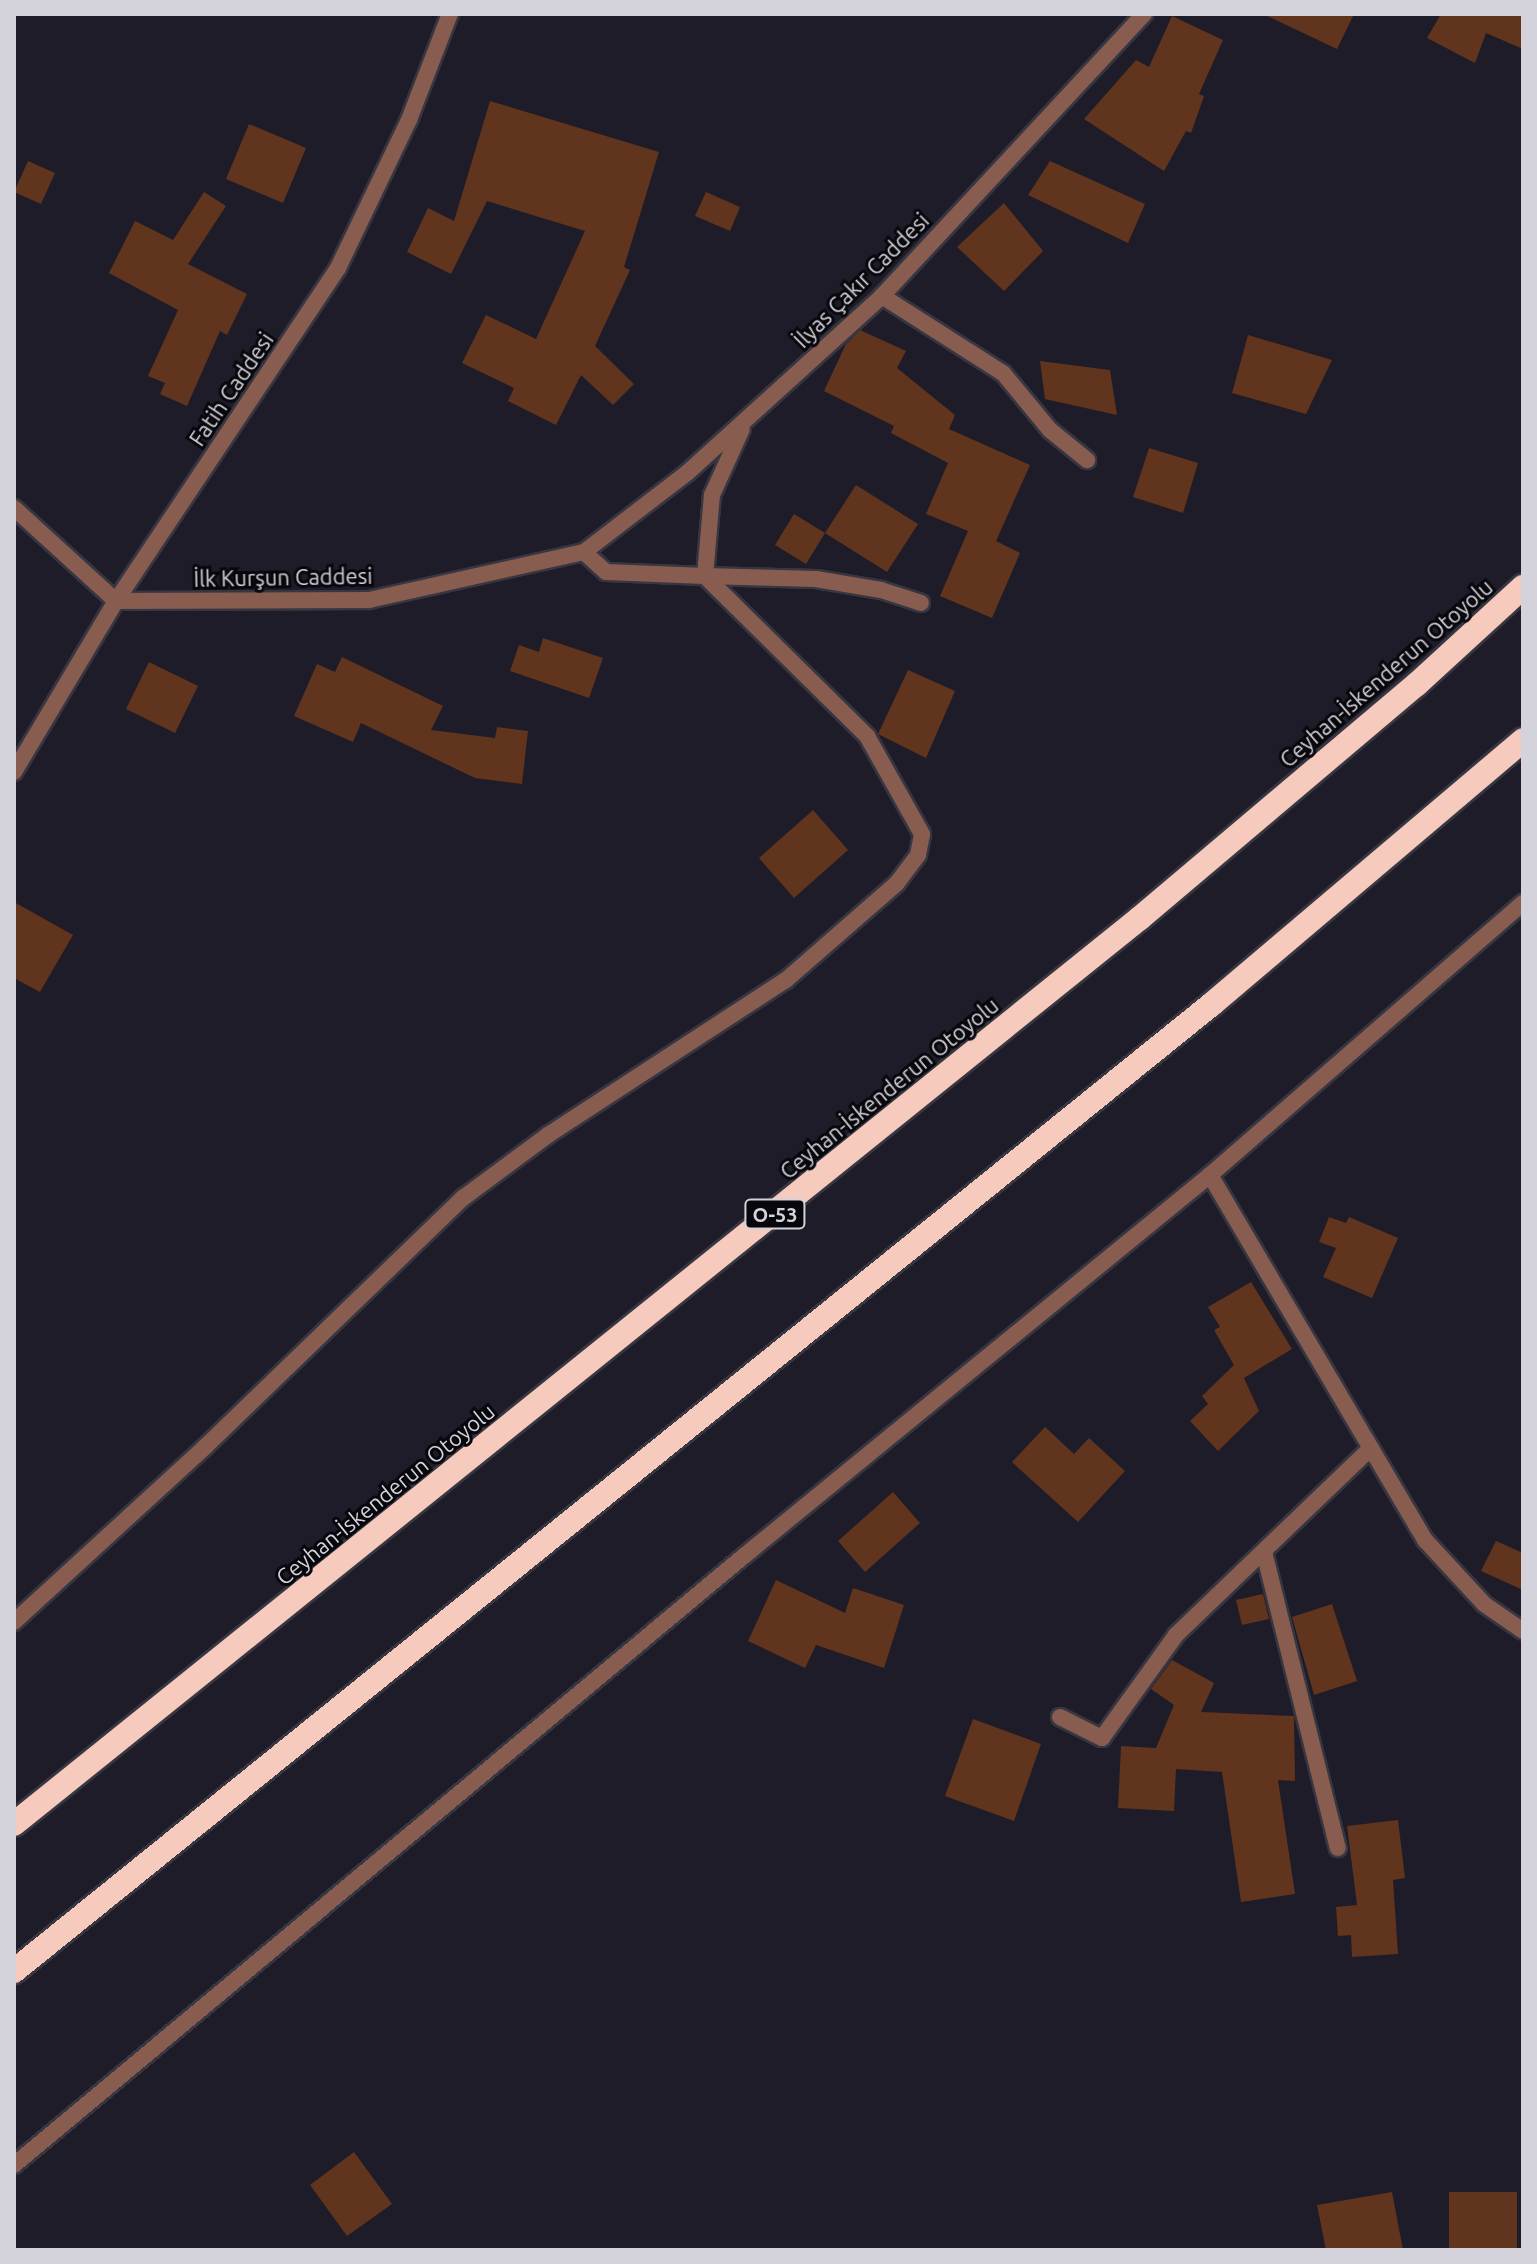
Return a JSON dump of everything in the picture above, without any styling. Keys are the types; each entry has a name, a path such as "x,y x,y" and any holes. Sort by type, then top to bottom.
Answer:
{"highway":[{"name":"Ceyhan-İskenderun Otoyolu","path":"14,1824 1140,918 1417,684 1523,587"},
{"path":"14,1971 1212,1004 1523,740"}],"street":[{"name":"Fatih Caddesi","path":"14,772 116,601 338,268 409,120 450,14"},
{"name":"İlyas Çakır Caddesi","path":"584,552 687,473 882,296 1144,14"},
{"path":"882,296 1003,373 1050,430 1087,460"},
{"path":"705,576 712,495 747,419"},
{"path":"14,508 116,601"},
{"path":"584,552 606,572 816,579 881,590 921,603"},
{"name":"İlk Kurşun Caddesi","path":"116,601 369,600 584,552"},
{"path":"14,1622 205,1447 463,1198 548,1135 786,980 897,883 918,855 922,834 867,736 705,576"},
{"path":"14,2165 744,1556 1210,1175 1523,903"},
{"path":"1210,1175 1425,1540 1484,1604 1523,1631"},
{"path":"1060,1717 1102,1738 1176,1635 1371,1448"},
{"path":"1264,1552 1338,1848"}],"building":[{"path":"1263,14 1354,14 1337,49"},
{"path":"1441,14 1523,14 1523,49 1486,33 1475,63 1427,38"},
{"path":"1172,16 1223,40 1199,94 1204,96 1191,133 1186,131 1164,171 1084,119 1136,60 1149,67"},
{"path":"490,101 659,152 624,267 630,270 595,346 634,384 613,405 581,375 556,425 508,401 514,388 462,363 486,315 536,339 585,231 487,201 451,274 407,252 428,208 454,221"},
{"path":"249,124 306,148 283,203 226,179"},
{"path":"28,161 55,173 41,204 14,192"},
{"path":"1050,161 1145,204 1128,243 1028,195"},
{"path":"204,192 226,206 188,264 247,294 227,335 220,331 187,406 160,394 165,383 148,376 178,310 109,273 135,221 173,240"},
{"path":"706,192 740,207 730,231 695,216"},
{"path":"1004,203 1043,251 1004,291 957,247"},
{"path":"860,330 906,351 897,368 955,415 949,429 1030,465 996,541 1020,553 992,618 940,596 968,531 926,514 948,463 891,433 894,426 824,391 846,344"},
{"path":"1248,335 1332,360 1306,414 1232,393"},
{"path":"1040,361 1110,370 1117,415 1045,399"},
{"path":"1149,448 1198,463 1183,513 1133,497"},
{"path":"856,485 918,524 887,572 825,533"},
{"path":"794,514 825,533 806,564 775,545"},
{"path":"543,638 603,658 589,698 510,671 519,645 539,652"},
{"path":"342,657 443,706 431,730 495,738 497,727 528,731 522,784 475,778 361,723 353,742 294,716 317,664 335,672"},
{"path":"149,662 198,686 175,733 126,709"},
{"path":"908,670 955,691 926,758 878,734"},
{"path":"813,810 848,850 794,898 759,858"},
{"path":"14,902 73,935 40,992 14,978"},
{"path":"1329,1217 1346,1223 1349,1217 1398,1238 1372,1298 1323,1277 1336,1248 1319,1242"},
{"path":"1251,1282 1292,1349 1244,1378 1259,1411 1218,1451 1190,1421 1208,1404 1202,1396 1234,1365 1214,1330 1220,1327 1208,1307"},
{"path":"1045,1427 1074,1454 1089,1438 1125,1471 1078,1522 1012,1462"},
{"path":"893,1492 920,1523 865,1572 838,1541"},
{"path":"1496,1541 1523,1553 1523,1590 1481,1571"},
{"path":"776,1580 845,1613 853,1588 904,1605 884,1668 816,1645 805,1668 748,1641"},
{"path":"1263,1594 1269,1619 1242,1625 1236,1600"},
{"path":"1332,1604 1357,1681 1314,1695 1292,1617"},
{"path":"1172,1660 1214,1683 1201,1712 1294,1716 1295,1781 1278,1780 1295,1894 1241,1902 1222,1772 1176,1769 1174,1811 1118,1808 1121,1746 1156,1748 1174,1705 1151,1689"},
{"path":"973,1719 1041,1744 1014,1821 945,1796"},
{"path":"1398,1820 1405,1878 1393,1880 1398,1954 1352,1957 1351,1935 1338,1936 1336,1907 1357,1905 1347,1826"},
{"path":"354,2152 392,2204 347,2236 310,2185"},
{"path":"1392,2192 1403,2250 1326,2250 1317,2205"},
{"path":"1449,2192 1517,2192 1517,2250 1449,2249"}]}
